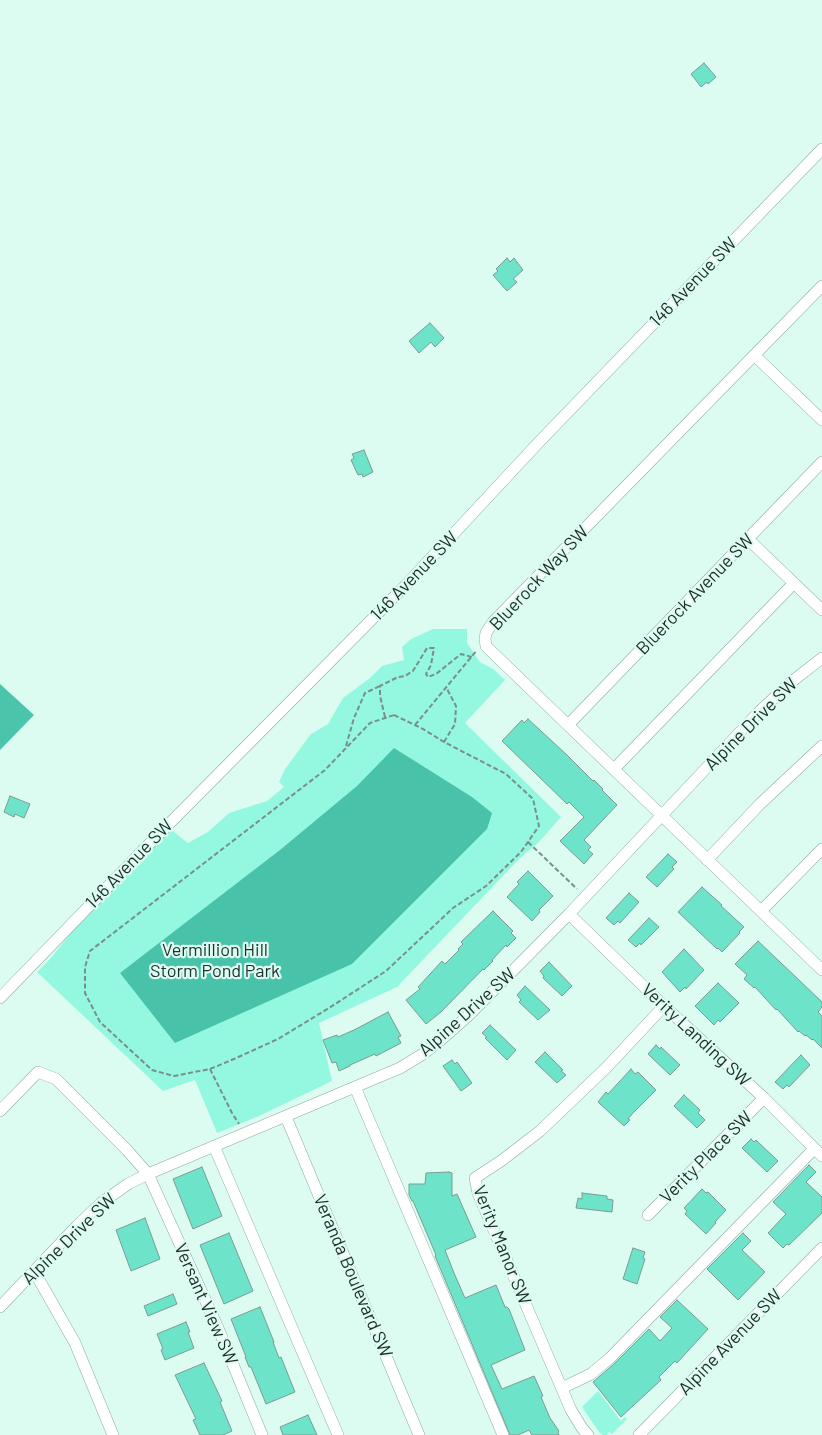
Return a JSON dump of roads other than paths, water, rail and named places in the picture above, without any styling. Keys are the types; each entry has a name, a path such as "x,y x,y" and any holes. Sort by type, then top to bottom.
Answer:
{"street":[{"name":"146 Avenue SW","path":"0,998 156,837 406,585 539,442 822,149"},
{"name":"Bluerock Way SW","path":"819,962 760,911 707,860 491,651 486,646 485,640 486,633 494,622 822,286"},
{"path":"754,355 822,420"},
{"name":"Bluerock Avenue SW","path":"568,725 822,462"},
{"path":"748,539 822,610"},
{"path":"614,769 794,583"},
{"name":"Alpine Drive SW","path":"0,1307 102,1203 128,1184 400,1068 442,1040 569,914 758,712 790,683 822,658"},
{"path":"707,860 760,804 822,746"},
{"path":"760,911 822,848"},
{"name":"Verity Landing SW","path":"569,914 664,1006 764,1098 818,1153"},
{"name":"Verity Manor SW","path":"588,1435 571,1410 478,1193 475,1178 540,1131 606,1068 664,1006"},
{"name":"Versant View SW","path":"0,1111 38,1072 56,1079 127,1150 148,1174 218,1328 262,1435"},
{"path":"355,1087 503,1435"},
{"name":"Verity Place SW","path":"648,1216 764,1098"},
{"name":"Veranda Boulevard SW","path":"286,1117 419,1435"},
{"path":"214,1146 338,1435"},
{"path":"562,1388 591,1374 610,1358 818,1153"},
{"name":"Alpine Avenue SW","path":"639,1435 822,1248"},
{"path":"34,1271 75,1342 113,1435"}],"park label":[{"name":"Vermillion Hill Storm Pond Park","path":"215,960"}]}
